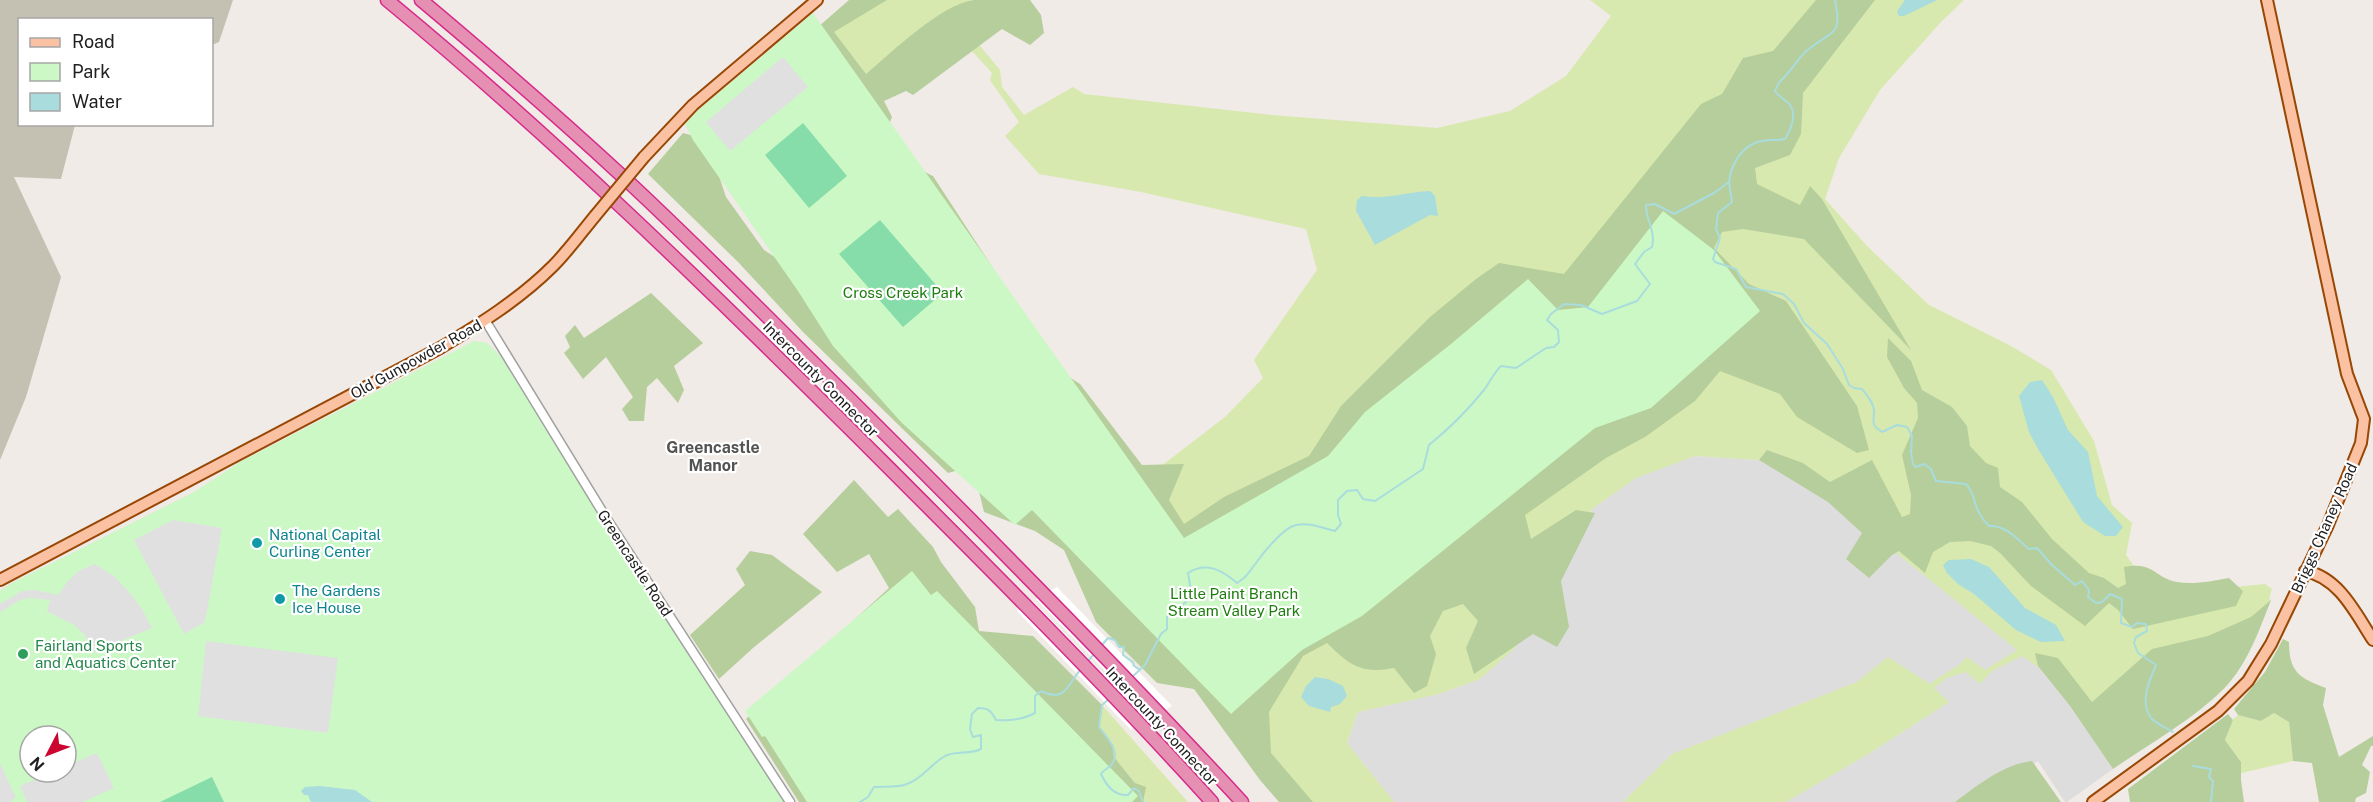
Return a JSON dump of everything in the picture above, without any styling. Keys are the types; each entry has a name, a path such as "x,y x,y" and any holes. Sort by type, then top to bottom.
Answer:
{"highway":[{"name":"Intercounty Connector","path":"387,0 530,121 615,200 1023,601 1146,729 1212,802"},
{"name":"Intercounty Connector","path":"421,0 548,108 624,177 1041,590 1165,718 1242,802"}],"main road":[{"name":"Old Gunpowder Road","path":"0,580 440,348 485,320 548,270 644,157 693,105 817,0"},
{"name":"Briggs Chaney Road","path":"2093,802 2218,711 2248,681 2271,644 2330,521 2362,436 2364,419 2347,374 2267,0"},
{"path":"2305,571 2323,577 2341,593 2373,640"}],"street":[{"name":"Greencastle Road","path":"485,320 610,525 790,802"}],"shaded area":[{"path":"0,0 233,0 219,42 213,45 213,18 18,18 18,126 75,126 61,179 14,177 61,277 26,397 0,460"},
{"path":"783,57 808,87 730,151 706,122"},
{"path":"1695,456 1759,460 1829,499 2038,666 2070,706 2113,769 2067,802 2038,761 1980,802 1786,802 1870,753 1949,702 1930,685 1888,657 1857,682 1672,754 1623,802 1394,802 1347,743 1358,712 1439,694 1480,679 1549,590 1592,509 1636,478"},
{"path":"173,520 222,528 205,622 184,634 134,540"},
{"path":"95,564 115,577 129,592 142,609 152,628 94,652 84,634 74,625 47,611 50,600 30,598 20,600 0,612 0,604 22,591 35,590 58,595 80,570"},
{"path":"206,641 338,658 328,733 198,716"},
{"path":"97,753 114,788 83,802 27,802 20,786 25,784 78,784 78,761"},
{"path":"0,763 16,798 9,802 0,802"}],"green space":[{"path":"849,0 887,0 834,32 866,74 917,31 961,3 974,0 1030,0 1041,15 1044,33 1030,45 1002,29 913,95 906,91 884,101 892,117 885,134 904,162 933,176 1060,371 1080,384 1142,465 1184,464 1169,500 1184,524 1224,497 1309,456 1341,406 1430,317 1499,263 1564,274 1701,104 1722,94 1743,58 1773,51 1816,0 1875,0 1803,93 1801,134 1790,155 1755,168 1757,184 1800,205 1810,186 1822,199 1911,350 1804,239 1743,229 1722,232 1714,248 1749,284 1786,301 1857,406 1869,450 1857,453 1797,417 1780,394 1720,371 1695,401 1645,437 1606,458 1525,515 1531,539 1576,510 1595,513 1561,581 1569,627 1557,647 1533,634 1474,674 1466,648 1478,621 1463,604 1443,611 1430,636 1436,654 1427,686 1414,693 1394,668 1365,669 1350,663 1327,643 1303,656 1269,712 1271,753 1313,802 1279,802 1260,780 1194,689 1157,683 1096,622 1064,550 1035,531 984,512 973,466 948,473 803,332 738,262 648,174 683,133 698,137 714,161 726,197 764,250 790,267 794,48"},
{"path":"867,0 1025,0 976,41 1000,70 1002,87 1024,115 1073,87 1084,94 1272,115 1437,128 1510,111 1566,76 1611,16 1590,0 1964,0 1941,22 1880,90 1839,158 1825,199 1867,246 1929,305 2011,346 2051,370 2094,441 2112,505 2132,523 2126,555 2139,573 2170,587 2214,589 2265,584 2272,589 2269,599 2271,600 2260,622 2092,703 2022,656 1992,671 1980,684 1966,672 1946,678 1934,688 1949,702 1870,753 1786,802 1623,802 1672,754 1857,682 1888,657 1930,684 1967,657 1985,670 2017,650 1829,499 1759,460 1695,456 1636,478 1592,509 1515,648 1480,679 1439,694 1358,712 1347,743 1394,802 1301,802 1231,714 1328,456 1184,538 1143,480 1225,417 1263,378 1254,360 1317,270 1306,229 1141,192 1039,174 1005,136 1019,122 990,80 992,73 972,51 870,105 816,35"},
{"path":"813,13 1184,538 1328,456 1365,412 1528,279 1558,310 1588,307 1663,211 1714,250 1760,311 1651,408 1595,428 1362,616 1302,650 1231,714 1032,510 1015,525 902,423 833,346 798,291 693,140 684,122"},
{"path":"803,123 847,176 809,208 765,155"},
{"name":"Cross Creek Park","path":"880,220 943,293 903,327 839,254"},
{"path":"651,293 703,343 674,366 684,390 678,403 657,378 647,387 644,421 629,421 622,409 633,397 606,357 583,379 564,353 570,347 565,336 575,325 584,338"},
{"path":"1888,338 1911,361 1922,390 1952,407 1967,426 1970,446 1986,463 1998,468 2000,487 2022,502 2052,539 2089,573 2104,578 2118,588 2126,584 2124,567 2134,566 2148,568 2169,580 2183,583 2229,578 2243,591 2236,606 2133,629 2118,610 2109,603 2085,626 2031,586 1991,546 1970,541 1950,542 1933,552 1925,573 1899,551 1869,578 1846,559 1862,533 1828,502 1759,460 1767,450 1803,463 1830,482 1872,460 1902,517 1910,514 1911,495 1902,455 1918,418 1917,403 1904,388 1887,357"},
{"path":"474,341 487,343 515,370 790,802 0,802 0,591 194,492 240,462"},
{"path":"854,480 888,517 898,509 933,547 941,562 975,607 979,631 1033,636 1102,705 1099,727 1112,744 1114,757 1135,783 1146,787 1143,802 799,802 746,719 889,588 869,554 837,572 803,534"},
{"path":"750,551 772,555 822,592 719,679 690,635 745,585 736,569"},
{"path":"912,571 931,595 937,591 1138,796 1132,802 807,802 765,736 762,737 745,711"},
{"path":"2271,600 2248,654 2236,674 2218,695 2190,718 2113,769 2070,706 2038,666 2035,653 2058,658 2092,702 2152,649 2208,636 2251,617"},
{"path":"2283,639 2289,642 2291,661 2298,673 2309,681 2326,688 2323,705 2339,757 2373,736 2373,746 2362,765 2370,772 2366,793 2356,798 2355,802 2319,802 2312,763 2293,761 2289,722 2274,713 2261,721 2238,715 2234,709 2265,672"},
{"path":"1102,705 1188,802 1143,802 1135,783 1114,757 1112,744 1099,727"},
{"path":"2274,713 2289,722 2293,761 2241,773 2241,762 2225,740 2233,720 2238,715 2261,721"},
{"path":"2228,714 2233,720 2225,740 2241,762 2244,802 2130,802 2128,789"},
{"path":"2032,761 2061,802 1955,802 2001,771"},
{"path":"212,777 224,802 160,802"}],"water":[{"path":"1905,0 1937,0 1904,16 1899,16 1897,11"},
{"path":"1430,191 1435,196 1438,216 1430,215 1375,245 1356,211 1357,200 1362,196 1388,196"},
{"path":"2042,380 2053,397 2068,430 2088,452 2097,496 2123,527 2116,536 2105,536 2083,522 2029,432 2019,396 2030,382"},
{"path":"1971,559 1989,567 2025,608 2056,625 2065,641 2041,642 2016,630 1974,594 1958,584 1947,573 1943,565 1949,560"},
{"path":"1315,677 1328,679 1343,686 1347,696 1340,704 1331,707 1330,712 1309,706 1301,697 1306,686"},
{"path":"319,786 355,790 372,802 311,802 308,795 304,795 301,791 305,787"}],"pier":[{"path":"1057,587 1172,706 1151,719 1036,599"},
{"path":"1033,601 1148,720 1131,730 1017,611"}],"waterway":[{"path":"1131,678 1145,665 1161,634 1167,629 1167,617 1186,602 1191,591 1188,573 1207,567 1226,574 1237,583 1248,574 1273,542 1289,528 1303,524 1335,531 1341,524 1338,515 1338,500 1347,491 1357,490 1363,499 1375,501 1423,469 1429,445 1471,405 1501,366 1516,368 1546,348 1554,347 1559,342 1558,330 1547,320 1564,304 1581,305 1602,314 1637,301 1650,284 1635,264 1644,252 1652,247 1653,236 1646,205 1655,204 1674,214 1714,193 1729,182 1737,159 1749,146 1762,141 1785,139 1791,127 1793,113 1790,105 1775,91 1776,88 1803,54 1835,30 1838,20 1835,0"},
{"path":"1729,182 1732,202 1718,213 1716,229 1720,238 1713,259 1715,262 1736,269 1746,287 1783,294 1794,304 1804,323 1827,344 1843,369 1849,385 1862,389 1870,399 1874,408 1873,423 1876,427 1882,432 1897,425 1907,427 1912,436 1911,452 1913,464 1916,467 1924,464 1931,469 1936,481 1966,484 1972,493 1977,509 1989,526 2006,530 2029,549 2037,548 2075,585 2082,581 2089,590 2088,597 2096,603 2102,602 2110,594 2122,599 2121,623 2132,627 2137,623 2146,624 2147,631 2136,637 2134,643 2138,653 2156,665 2146,692 2148,713 2154,721 2173,732"},
{"path":"1101,646 1108,638 1115,640 1119,647 1124,647 1123,655 1139,669"},
{"path":"1087,662 1095,653"},
{"path":"860,802 868,797 874,787 907,784 917,779 945,756 981,749 981,735 973,737 970,729 972,714 978,708 989,711 996,720 1025,717 1035,713 1035,696 1041,691 1061,694 1081,669"},
{"path":"1116,692 1125,684"},
{"path":"1110,698 1102,705 1099,727 1109,739 1115,754 1111,765 1101,774 1108,786 1115,792 1128,795 1134,788 1139,791 1143,802"},
{"path":"2193,766 2211,769 2209,777 2213,781 2211,802"}],"place":[{"name":"National Capital Curling Center","path":"257,543"},
{"name":"The Gardens Ice House","path":"280,599"},
{"name":"Fairland Sports and Aquatics Center","path":"23,654"}],"district":[{"name":"Greencastle Manor","path":"713,456"}],"park label":[{"name":"Little Paint Branch Stream Valley Park","path":"1234,602"}]}
